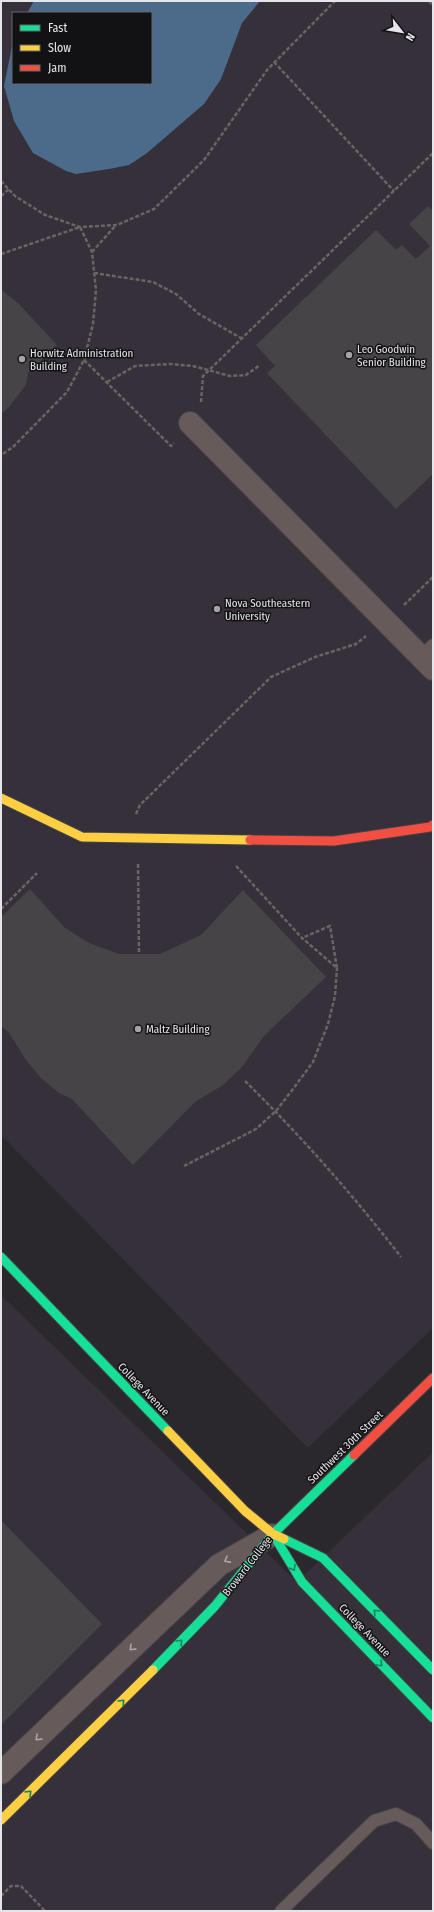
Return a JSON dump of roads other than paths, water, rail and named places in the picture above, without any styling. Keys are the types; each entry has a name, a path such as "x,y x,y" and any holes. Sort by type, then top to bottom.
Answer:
{"street":[{"path":"190,423 386,622 429,657"},
{"path":"1,798 82,837 334,841 430,827 433,825"},
{"name":"College Avenue","path":"1,1257 245,1511 273,1534 323,1558 433,1670"},
{"name":"Southwest 30th Street","path":"273,1534 433,1378"},
{"name":"College Avenue","path":"273,1534 302,1582 433,1718"},
{"name":"Broward College","path":"1,1773 219,1565 273,1534"},
{"name":"Broward College","path":"1,1820 112,1712 216,1606 273,1534"}],"lane":[{"path":"281,1911 374,1821 396,1814 416,1824 433,1842"}],"water":[{"path":"34,1 260,1 242,23 221,79 204,104 147,153 129,165 76,174 66,171 33,153 14,121 4,86 12,46 12,84 152,84 152,12 28,12"}],"place":[{"name":"Leo Goodwin Senior Building","path":"349,355"},
{"name":"Horwitz Administration Building","path":"22,359"},
{"name":"Nova Southeastern University","path":"217,609"},
{"name":"Maltz Building","path":"138,1029"}]}
